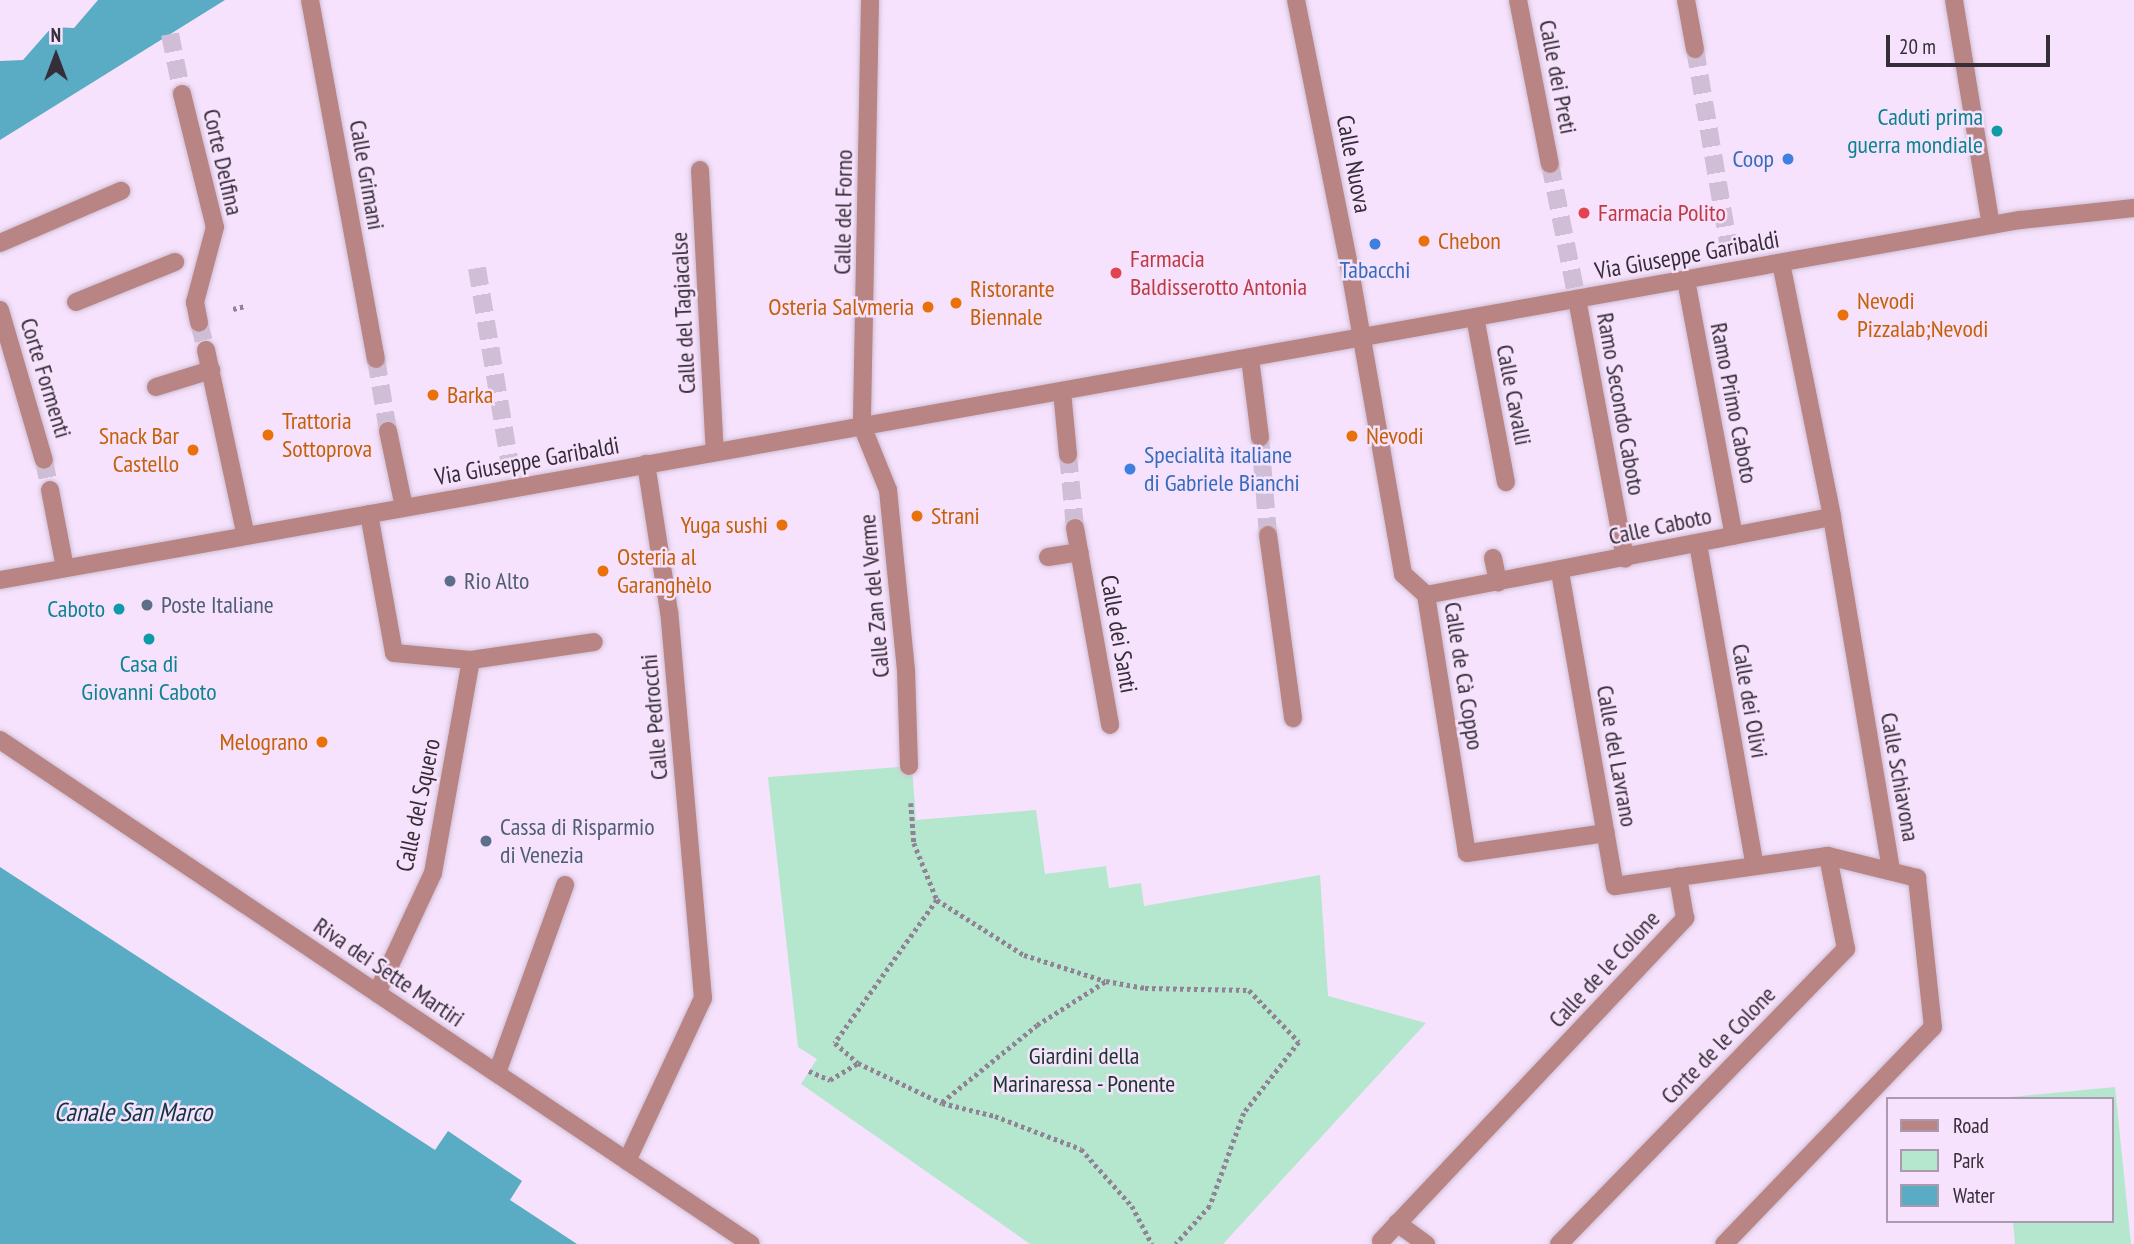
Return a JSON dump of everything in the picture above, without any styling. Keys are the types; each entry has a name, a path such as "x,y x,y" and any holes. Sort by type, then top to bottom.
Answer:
{"street":[{"name":"Calle Grimani","path":"310,0 376,359"},
{"name":"Calle del Forno","path":"862,426 870,0"},
{"name":"Calle Nuova","path":"1296,0 1363,337"},
{"name":"Calle dei Preti","path":"1518,0 1550,164"},
{"path":"1686,0 1695,49"},
{"path":"1954,0 1991,225"},
{"name":"Corte Delfina","path":"182,94 215,227 195,303 199,323"},
{"name":"Calle del Tagiacalse","path":"700,170 715,452"},
{"path":"0,243 121,191"},
{"name":"Via Giuseppe Garibaldi","path":"0,580 1991,225 2134,208"},
{"path":"76,302 175,262"},
{"name":"Calle Schiavona","path":"1724,1244 1933,1027 1917,878 1891,870 1832,517 1780,263"},
{"name":"Ramo Primo Caboto","path":"1686,279 1734,536"},
{"name":"Ramo Secondo Caboto","path":"1577,299 1625,559"},
{"name":"Corte Formenti","path":"0,310 44,460"},
{"name":"Calle Cavalli","path":"1475,317 1506,482"},
{"name":"Calle de Cà Coppo","path":"1363,337 1403,574 1426,595 1467,853 1606,834"},
{"path":"206,350 246,536"},
{"path":"1250,358 1261,437"},
{"path":"156,387 211,370"},
{"path":"1062,391 1068,455"},
{"name":"Calle Zan del Verme","path":"862,426 888,490 906,670 909,766"},
{"path":"388,431 404,507"},
{"name":"Calle Pedrocchi","path":"627,1161 703,998 669,612 646,464"},
{"path":"50,490 65,568"},
{"path":"369,514 394,653 471,660 594,642"},
{"name":"Calle Caboto","path":"1426,595 1560,572 1832,517"},
{"name":"Calle dei Santi","path":"1076,528 1110,725"},
{"path":"1268,535 1293,718"},
{"name":"Calle dei Olivi","path":"1698,544 1755,866"},
{"name":"Calle dei Santi","path":"1048,557 1080,552"},
{"path":"1493,558 1498,582"},
{"name":"Calle del Lavrano","path":"1560,572 1615,886 1678,877"},
{"name":"Calle del Squero","path":"377,993 433,873 471,660"},
{"name":"Riva dei Sette Martiri","path":"0,740 751,1244"},
{"path":"1678,877 1828,856 1891,870"},
{"name":"Corte de le Colone","path":"1559,1244 1846,949 1828,856"},
{"name":"Calle de le Colone","path":"1381,1241 1685,918 1678,877"},
{"path":"497,1073 565,885"},
{"path":"1397,1223 1426,1244"}],"path":[{"path":"909,766 914,843 937,900 1024,955 1106,981 1145,988 1250,990 1299,1042 1244,1113 1210,1206 1176,1244"},
{"path":"937,900 835,1043 858,1063 942,1103 995,1116 1081,1149 1132,1206 1152,1244"},
{"path":"942,1103 1037,1026 1106,981"},
{"path":"809,1071 830,1080 858,1063"}],"green space":[{"name":"Giardini della Marinaressa - Ponente","path":"912,766 916,820 1036,810 1045,874 1106,866 1109,888 1141,883 1144,906 1320,875 1328,996 1426,1023 1223,1244 1030,1244 801,1084 817,1059 798,1047 768,777"},
{"path":"2115,1087 2131,1244 2015,1244 2013,1223 2113,1223 2113,1097 2011,1097"}],"water":[{"path":"98,0 225,0 0,140 0,61 23,60 52,27 74,28"},
{"name":"Canale San Marco","path":"0,867 435,1150 448,1131 522,1181 510,1200 577,1244 0,1244"}],"tunnel":[{"path":"170,34 182,94"},
{"path":"1695,49 1733,271"},
{"path":"1550,164 1577,299"},
{"path":"477,268 514,488"},
{"path":"199,323 206,350"},
{"path":"376,359 388,431"},
{"path":"1260,437 1268,535"},
{"path":"1068,455 1075,528"},
{"path":"44,460 50,490"}],"place":[{"name":"Caduti prima guerra mondiale","path":"1997,131"},
{"name":"Coop","path":"1788,159"},
{"name":"Farmacia Polito","path":"1584,213"},
{"name":"Chebon","path":"1424,241"},
{"name":"Tabacchi","path":"1375,244"},
{"name":"Farmacia Baldisserotto Antonia","path":"1116,273"},
{"name":"Ristorante Biennale","path":"956,303"},
{"name":"Osteria Salvmeria","path":"928,307"},
{"name":"Nevodi Pizzalab;Nevodi","path":"1843,315"},
{"name":"Barka","path":"433,395"},
{"name":"Trattoria Sottoprova","path":"268,435"},
{"name":"Nevodi","path":"1352,436"},
{"name":"Snack Bar Castello","path":"193,450"},
{"name":"Specialità italiane di Gabriele Bianchi","path":"1130,469"},
{"name":"Strani","path":"917,516"},
{"name":"Yuga sushi","path":"782,525"},
{"name":"Osteria al Garanghèlo","path":"603,571"},
{"name":"Rio Alto","path":"450,581"},
{"name":"Poste Italiane","path":"147,605"},
{"name":"Caboto","path":"119,609"},
{"name":"Casa di Giovanni Caboto","path":"149,639"},
{"name":"Melograno","path":"322,742"},
{"name":"Cassa di Risparmio di Venezia","path":"486,841"}]}
